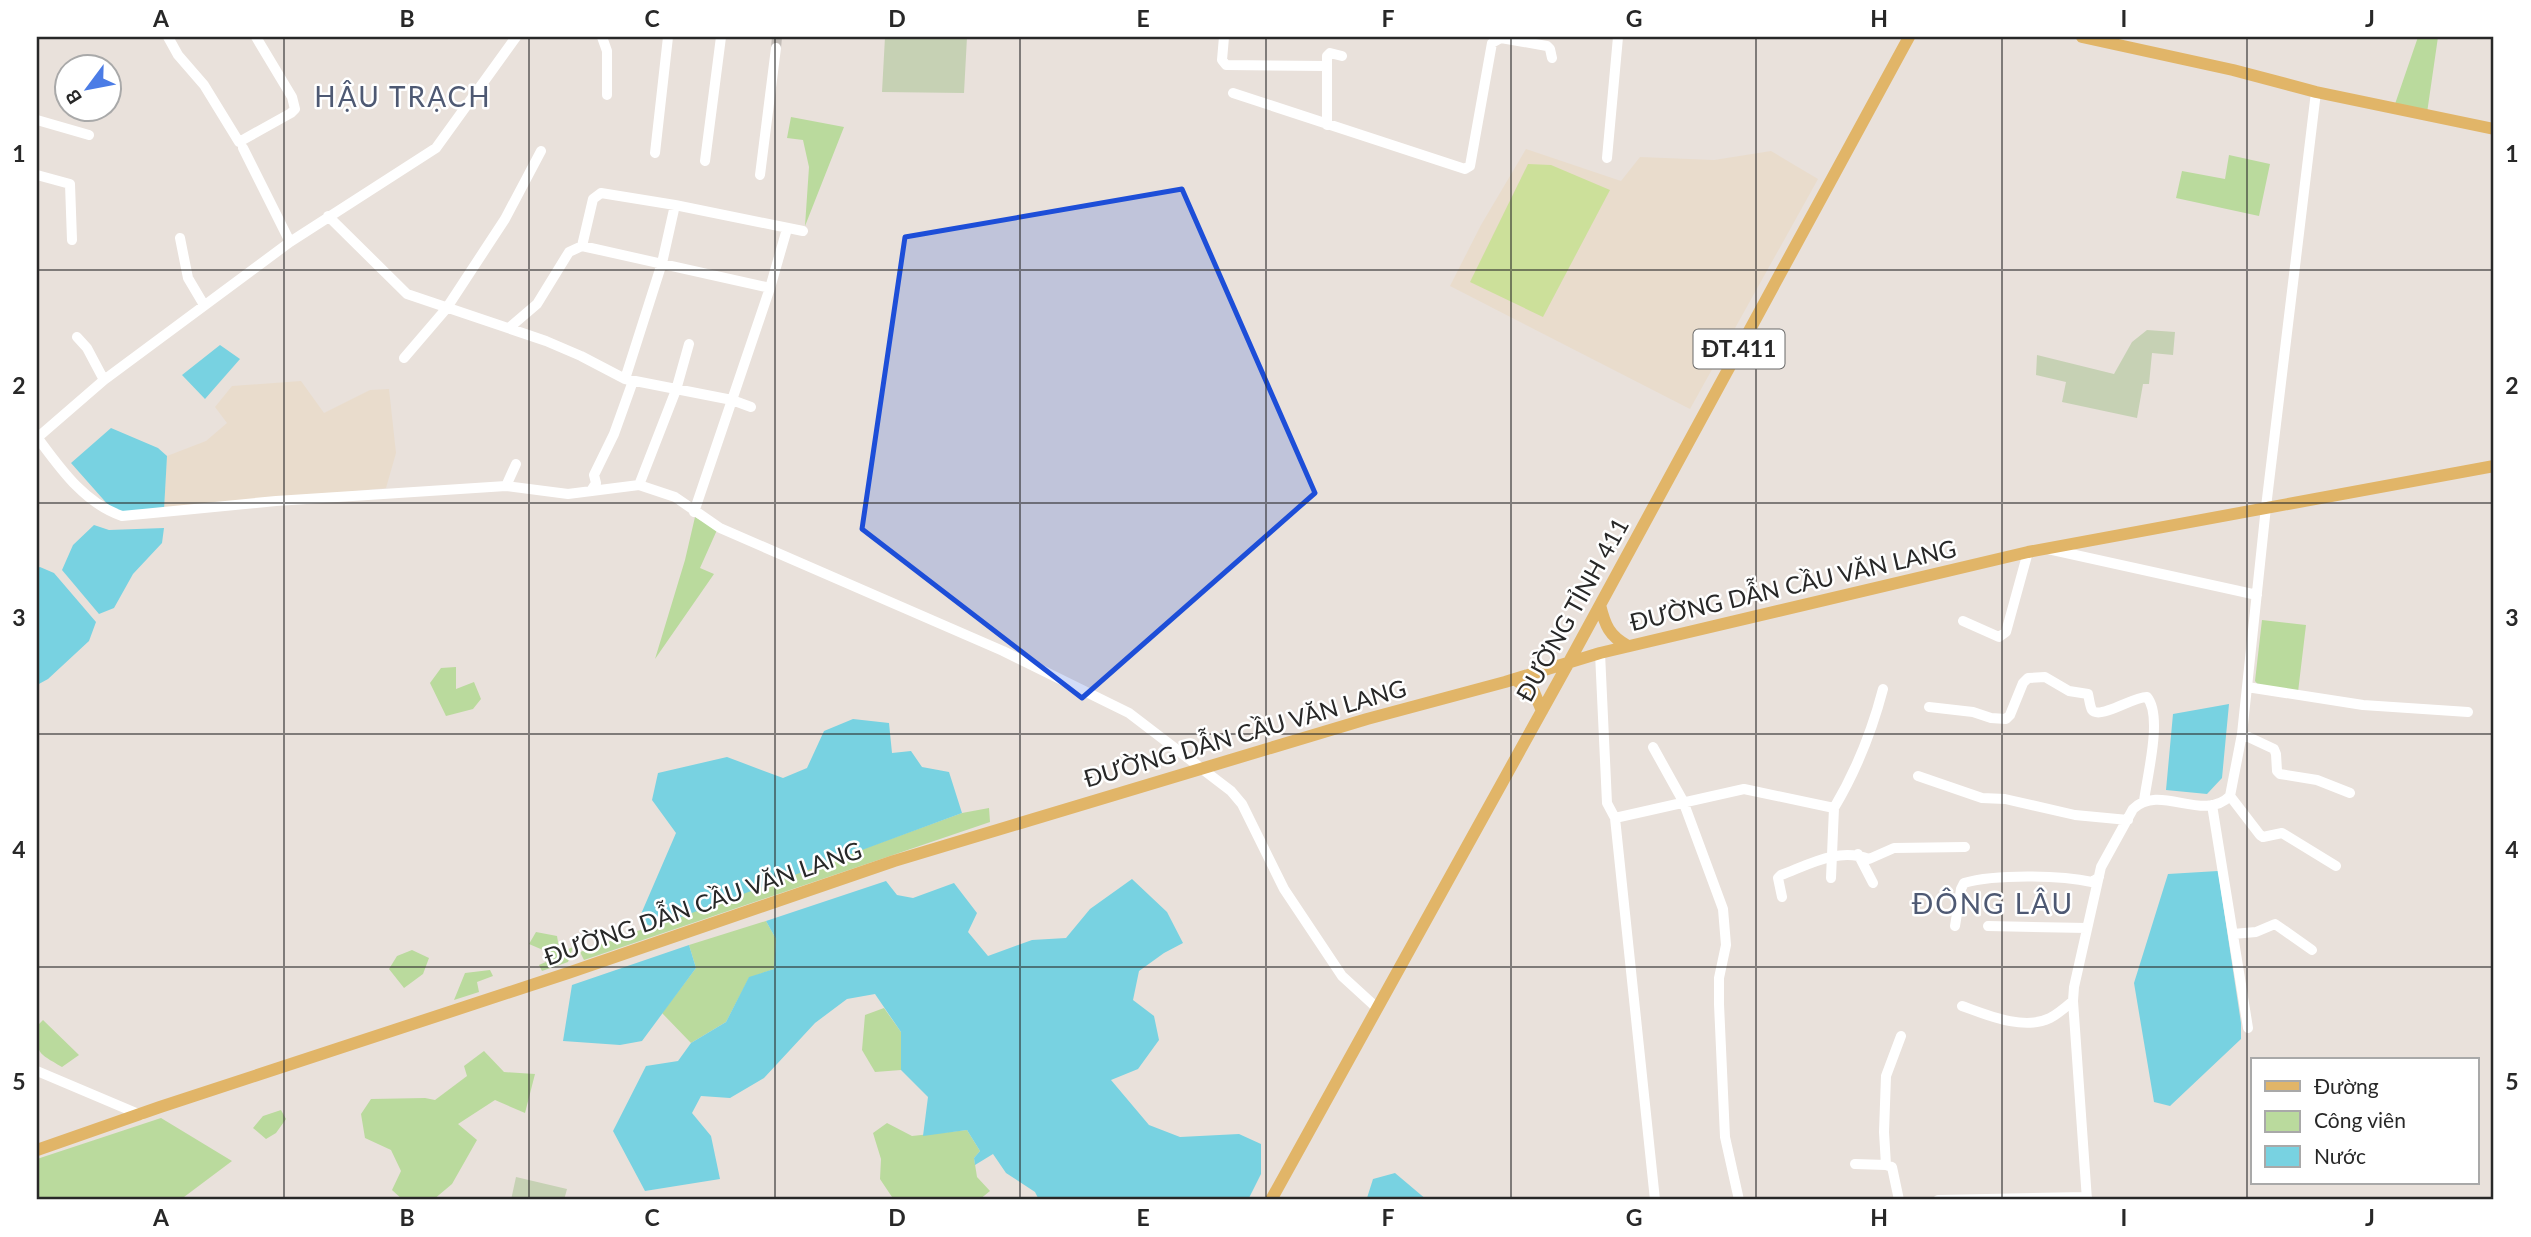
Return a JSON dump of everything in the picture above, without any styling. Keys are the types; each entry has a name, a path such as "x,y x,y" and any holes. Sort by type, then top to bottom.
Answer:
{"main road":[{"name":"ĐƯỜNG TỈNH 411","path":"1271,1200 1569,662 1909,37"},
{"path":"2082,37 2234,69 2316,92 2494,129"},
{"name":"ĐƯỜNG DẪN CẦU VĂN LANG","path":"37,1150 894,861 1367,719 1600,653 2028,552 2494,466"},
{"path":"1600,605 1609,633 1628,646"},
{"path":"1514,679 1534,692 1542,711"}],"street":[{"path":"168,37 178,55 204,85 239,142 295,109 292,97 256,37"},
{"path":"516,37 436,148 290,242 104,380 37,437 74,485 105,511 122,516 276,501 506,486 568,494 639,485 675,497 720,528 1003,651 1129,713 1231,791 1242,804 1284,889 1342,976 1377,1008"},
{"path":"602,37 607,51 607,95"},
{"path":"655,153 668,37"},
{"path":"705,162 721,37"},
{"path":"1224,37 1222,60 1226,65 1328,66"},
{"path":"1607,158 1618,37"},
{"path":"1233,93 1461,169 1471,166 1492,43 1500,38 1547,46 1552,58"},
{"path":"760,175 776,48"},
{"path":"1327,125 1328,54 1342,56"},
{"path":"1938,1200 2087,1199 2073,1001 2099,877 2110,849 2133,809 2144,801 2156,799 2212,805 2225,801 2230,796 2242,734 2266,507 2316,92"},
{"path":"37,120 89,135"},
{"path":"243,148 290,242"},
{"path":"404,358 446,309 505,219 541,151"},
{"path":"37,175 70,184 72,240"},
{"path":"582,246 593,199 606,193 803,231"},
{"path":"592,491 596,482 594,475 614,434 662,263 675,205"},
{"path":"328,216 400,290 446,309 568,349 629,380 732,400 751,407"},
{"path":"694,512 770,288 787,229"},
{"path":"180,238 188,278 204,305"},
{"path":"509,328 537,304 569,252 582,246 770,288"},
{"path":"78,337 104,380"},
{"path":"639,485 676,390 689,344"},
{"path":"506,486 516,464"},
{"path":"2048,549 2257,595"},
{"path":"1963,621 1999,637 2006,632 2028,552"},
{"path":"1600,653 1607,803 1615,818 1655,1200"},
{"path":"1929,707 2006,719 2010,716 2023,683 2028,678 2048,678 2069,691 2088,694 2091,709 2096,713 2147,697 2155,719 2144,801"},
{"path":"2247,687 2363,705 2468,712"},
{"path":"1831,878 1834,808 1874,726 1883,689"},
{"path":"2242,734 2276,751 2277,771 2280,774 2317,780 2350,793"},
{"path":"1653,747 1683,801 1723,908 1726,945 1719,978 1719,1004 1725,1138 1739,1200"},
{"path":"1917,776 1982,798 2005,799 2075,815 2128,820"},
{"path":"1615,818 1744,789 1834,808"},
{"path":"2230,796 2263,837 2282,833 2336,866"},
{"path":"2212,805 2248,1028"},
{"path":"1782,897 1778,878 1781,875 1832,856 1858,854 1869,859 1894,848 1965,847"},
{"path":"1858,854 1873,883"},
{"path":"1955,926 1964,883 2032,878 2092,881 2099,877"},
{"path":"2233,934 2256,932 2275,924 2312,950"},
{"path":"1988,926 2087,928"},
{"path":"1962,1006 1997,1017 2032,1023 2050,1018 2073,1001"},
{"path":"1886,1165 1886,1076 1901,1036"},
{"path":"37,1071 141,1115"},
{"path":"1855,1164 1892,1167 1899,1200"}],"highlighted area":[{"path":"1182,189 1315,493 1082,698 862,529 905,237"}],"shaded area":[{"path":"1526,149 1621,181 1640,157 1714,160 1771,151 1818,179 1690,409 1450,286 1481,225"},
{"path":"301,381 324,413 370,390 389,389 396,453 386,488 164,510 167,456 206,441 227,423 215,407 232,386"}],"green space":[{"path":"885,37 967,37 964,93 882,92"},
{"path":"2418,37 2438,37 2427,113 2395,104"},
{"path":"791,117 844,127 805,226 809,167 803,140 787,138"},
{"path":"2229,155 2270,164 2259,216 2176,198 2182,171 2225,179"},
{"path":"1528,164 1551,165 1610,190 1543,317 1470,282"},
{"path":"2147,330 2175,332 2173,355 2152,353 2149,384 2143,384 2137,418 2062,402 2066,382 2036,375 2037,355 2114,374 2132,342"},
{"path":"695,517 717,530 700,568 714,574 655,659 685,560"},
{"path":"2262,620 2306,625 2298,692 2260,687 2255,681"},
{"path":"456,667 456,689 474,682 481,699 473,709 446,716 430,683 441,668"},
{"path":"989,808 990,822 584,960 580,952 962,813"},
{"path":"766,921 776,939 774,969 749,978 726,1022 691,1043 662,1013 696,968 689,945"},
{"path":"536,932 557,936 559,948 564,951 573,947 568,962 542,971 539,965 548,961 543,950 529,944"},
{"path":"412,950 429,958 423,974 404,988 389,969 397,956"},
{"path":"490,970 493,976 477,982 479,992 454,1000 465,973"},
{"path":"884,1008 901,1032 901,1070 875,1072 862,1050 865,1015"},
{"path":"43,1020 79,1055 62,1067 43,1055 38,1048 37,1026"},
{"path":"484,1051 504,1072 535,1074 525,1113 495,1100 458,1124 477,1140 452,1184 433,1200 403,1200 392,1190 401,1171 391,1150 365,1138 361,1114 371,1099 435,1100 467,1076 464,1066"},
{"path":"281,1110 286,1119 276,1133 266,1139 253,1128 263,1116"},
{"path":"161,1118 232,1161 180,1200 37,1200 37,1159"},
{"path":"887,1123 912,1136 967,1130 980,1151 974,1158 977,1177 990,1191 979,1200 894,1200 880,1179 881,1159 873,1133"},
{"path":"516,1177 567,1189 564,1200 511,1200"}],"water":[{"path":"220,345 240,359 205,399 182,375"},
{"path":"111,428 158,448 167,456 164,510 127,514 110,507 71,463"},
{"path":"94,525 109,530 164,528 162,543 133,574 114,608 99,614 62,570 73,545"},
{"path":"37,568 54,573 96,622 89,641 48,679 37,685"},
{"path":"2229,704 2222,778 2207,794 2166,790 2173,714"},
{"path":"853,719 889,723 892,753 911,751 922,767 949,772 962,813 654,927 638,921 676,833 652,800 658,773 727,757 783,778 807,768 824,731"},
{"path":"2218,871 2241,1023 2241,1039 2170,1106 2154,1102 2134,983 2168,874"},
{"path":"1132,879 1167,912 1183,943 1139,971 1133,1000 1154,1016 1159,1040 1138,1069 1111,1080 1149,1125 1180,1137 1239,1134 1261,1144 1261,1174 1248,1200 1039,1200 1035,1192 1006,1173 993,1154 975,1165 974,1158 980,1151 967,1130 923,1136 928,1097 901,1070 901,1032 875,994 847,999 815,1023 764,1078 730,1098 701,1096 692,1113 711,1136 720,1179 645,1191 613,1131 646,1066 678,1061 691,1043 726,1022 749,977 774,969 776,939 766,921 886,881 897,895 913,898 954,883 977,913 968,932 988,956 1032,940 1066,938 1090,909"},
{"path":"689,945 696,968 642,1041 620,1045 563,1041 572,985"},
{"path":"1395,1173 1427,1200 1361,1200 1367,1198 1373,1179"}],"tunnel":[{"path":"776,48 777,37"}],"district":[{"name":"HẬU TRẠCH","path":"403,97"},
{"name":"ĐÔNG LÂU","path":"1993,904"}]}
